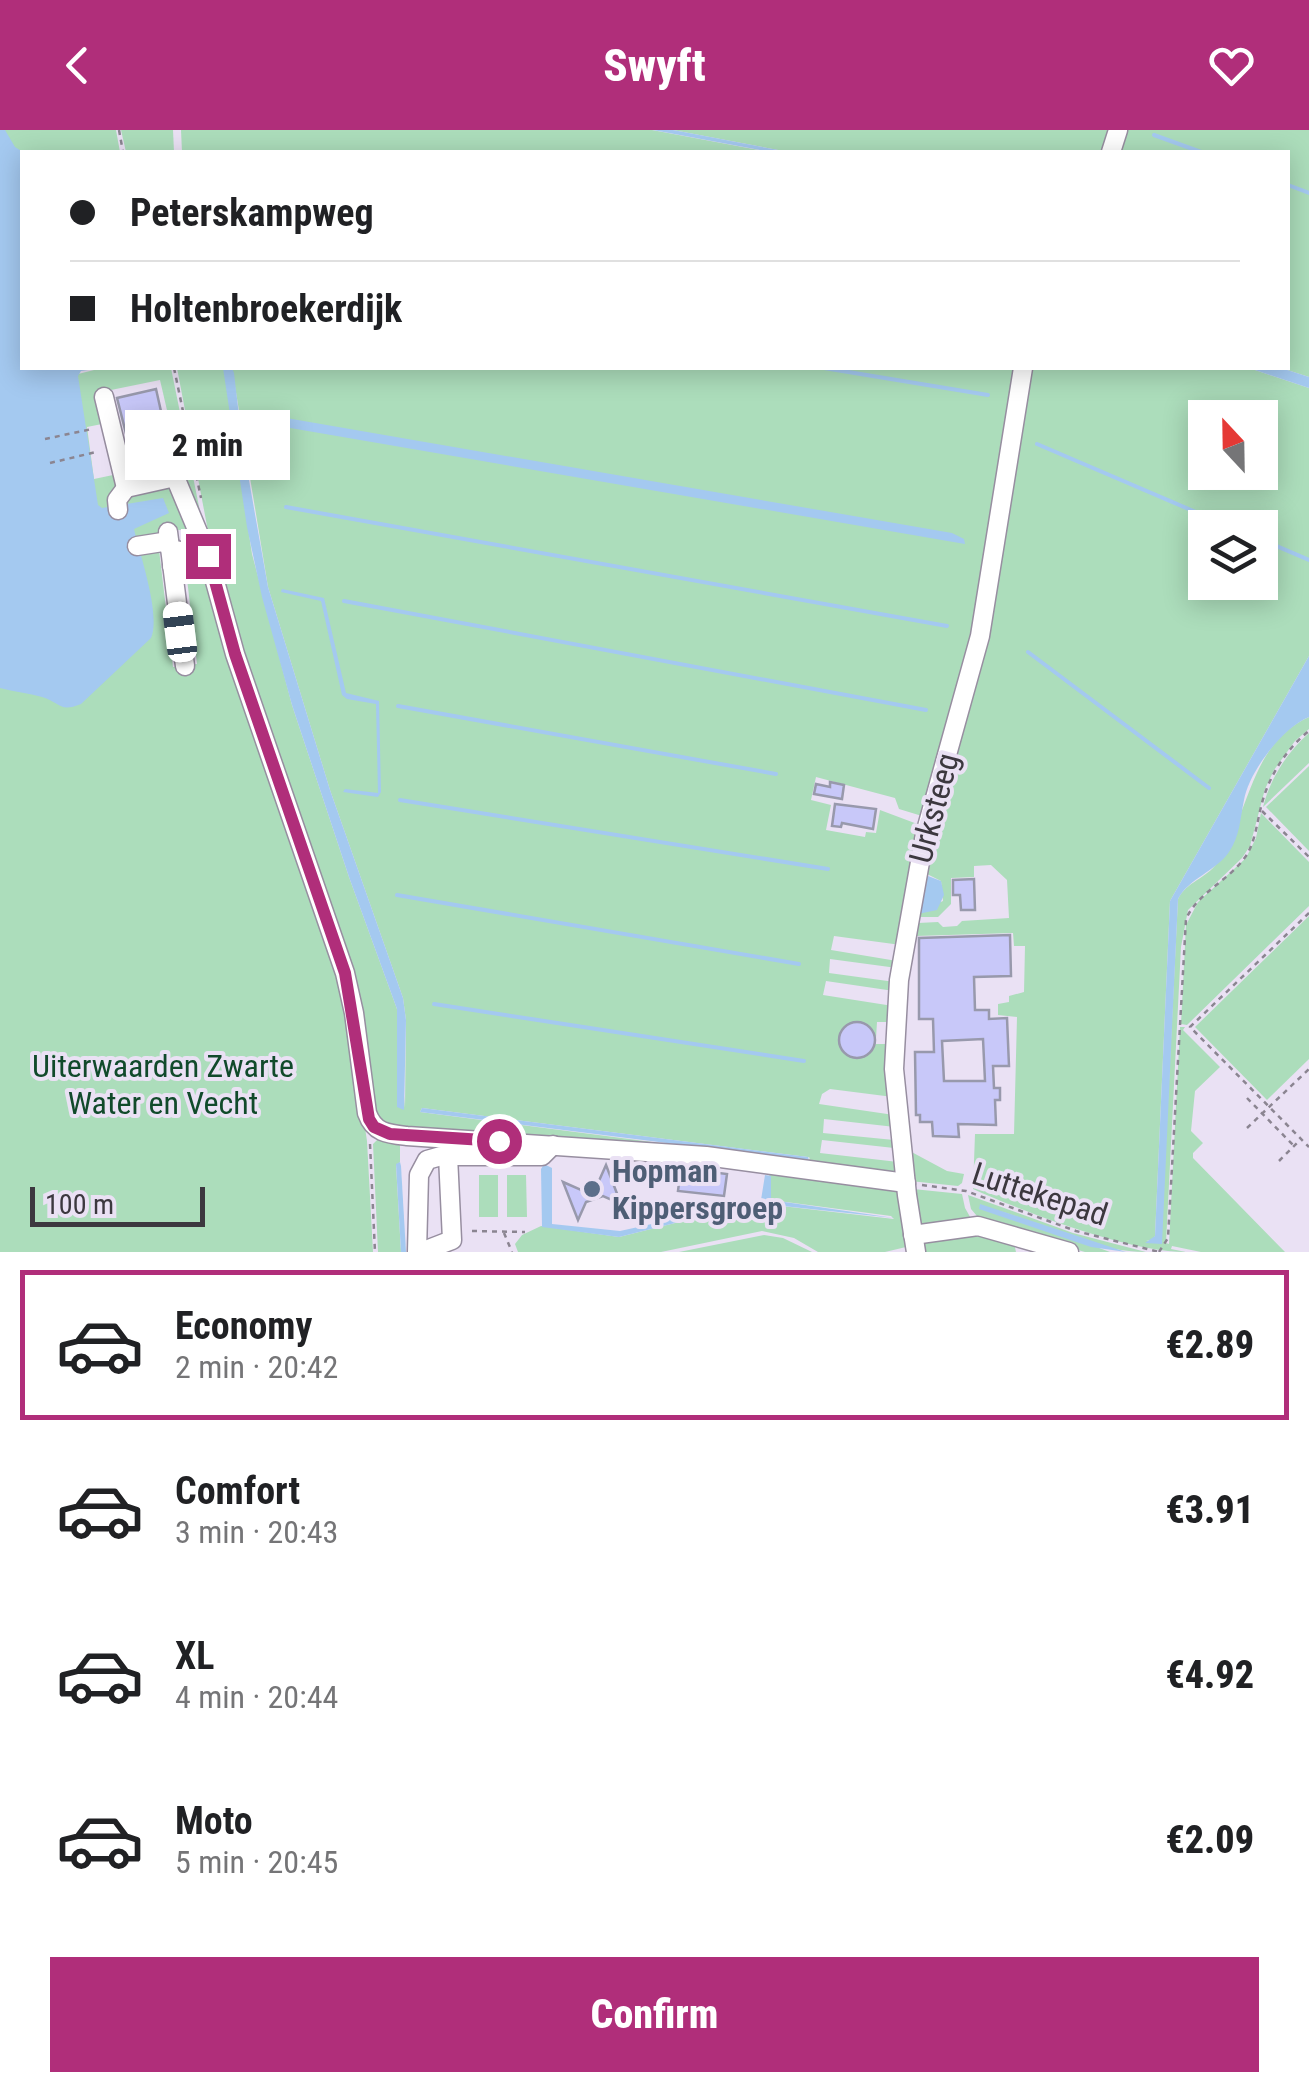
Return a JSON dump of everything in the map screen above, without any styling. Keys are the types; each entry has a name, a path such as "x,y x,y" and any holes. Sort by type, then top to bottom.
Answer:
{"street":[{"name":"Urksteeg","path":"911,1247 894,1069 899,980 925,834 980,636 1023,370"},
{"path":"104,397 101,426 116,448 126,488"},
{"path":"96,452 116,448"},
{"path":"118,510 117,500 126,488 175,477 210,565 235,654 345,973 356,1026 366,1113 374,1127 407,1136 706,1156 906,1183"},
{"path":"138,546 170,547 210,565"},
{"path":"170,547 185,666"},
{"path":"448,1156 452,1240 419,1252 420,1169 431,1158 448,1156 542,1156 553,1145"},
{"path":"911,1247 978,1226 1069,1252"}],"path":[{"path":"174,370 202,502"},
{"path":"46,439 101,426"},
{"path":"50,463 96,452"},
{"path":"1159,1252 1168,1238 1186,918 1199,899 1242,862 1252,844 1275,773 1289,750 1309,731"},
{"path":"1260,810 1309,857"},
{"path":"1190,1027 1309,914"},
{"path":"1178,1025 1190,1027 1309,1148"},
{"path":"1247,1128 1309,1068"},
{"path":"1247,1098 1294,1146"},
{"path":"374,1127 370,1144 375,1252"},
{"path":"1278,1161 1301,1139"},
{"name":"Luttekepad","path":"906,1183 966,1191 1076,1231 1159,1252"},
{"path":"472,1232 526,1232"},
{"path":"504,1232 512,1252"}],"green space":[{"name":"Uiterwaarden Zwarte Water en Vecht","path":"0,130 116,130 120,150 20,150 20,370 78,374 94,370 171,370 207,546 185,488 160,380 111,390 102,424 87,427 94,479 113,475 118,498 168,487 182,497 203,548 191,547 187,529 157,533 173,667 197,664 187,579 209,576 342,974 367,1141 373,1252 0,1252"},
{"path":"121,130 173,130 174,150 126,150"},
{"path":"181,130 652,130 759,150 182,150"},
{"path":"673,130 1115,130 1109,150 778,150"},
{"path":"1121,130 1309,130 1309,377 1287,370 1290,150 1115,150"},
{"path":"177,370 224,370 252,554 292,705 397,1009 405,1108 403,998 330,790 268,587 232,370 1020,370 977,636 922,816 899,809 895,798 816,777 811,800 831,805 826,830 865,837 866,832 876,833 880,810 920,825 901,945 834,936 831,950 897,961 897,968 830,959 829,973 895,982 894,991 826,981 823,995 893,1006 892,1022 877,1022 876,1038 869,1027 858,1023 848,1024 839,1039 842,1051 856,1059 867,1056 876,1044 891,1044 893,1097 830,1089 822,1094 819,1104 894,1115 895,1127 824,1119 823,1133 894,1140 894,1148 822,1140 820,1153 898,1162 900,1174 390,1131 374,1123 356,1012 216,573","holes":["422,1108 810,1158 807,1162 420,1112"]},
{"path":"1026,370 1255,370 1309,388 1309,656 1170,901 1155,1236 1146,1240 1161,1243 1178,899 1217,863 1262,762 1274,744 1309,717 1309,729 1295,741 1265,789 1250,846 1188,910 1181,947 1166,1243 1169,1244 1180,1027 1185,1027 1183,1030 1220,1067 1195,1091 1191,1131 1203,1143 1193,1158 1285,1252 1201,1252 1172,1246 1171,1249 1186,1252 1136,1246 1049,1219 973,1189 975,1134 1014,1134 1017,1017 998,1015 998,1004 1024,992 1025,946 1014,946 1013,933 916,936 918,923 938,922 943,927 957,926 962,921 1009,918 1007,880 991,865 974,866 974,877 951,878 951,904 938,917 920,917 915,913 922,859 965,707","holes":["927,874 941,881 943,901 917,912"]},
{"path":"1309,733 1309,763 1263,807 1280,767"},
{"path":"1309,766 1309,851 1266,807"},
{"path":"1261,813 1309,862 1309,906 1187,1025 1181,1024 1186,925 1198,902 1246,858 1256,838"},
{"path":"1309,916 1309,1059 1267,1100 1195,1027"},
{"path":"380,1137 400,1139 400,1162 396,1165 401,1252 378,1252 373,1144"},
{"path":"906,1149 947,1171 964,1174 962,1183 958,1186 910,1181"},
{"path":"764,1172 900,1188 910,1242 906,1247 885,1252 818,1252 794,1238 762,1231 661,1252 518,1252 515,1244 522,1235 541,1226 619,1237 755,1203 894,1219 771,1200 770,1176"},
{"path":"479,1175 498,1175 498,1217 479,1217"},
{"path":"507,1175 526,1175 527,1217 507,1217"},
{"path":"913,1189 962,1194 973,1222 921,1228"},
{"path":"968,1195 1073,1233 1146,1252 1090,1243 1000,1211 1110,1252 1085,1252 982,1222 971,1209"},
{"path":"973,1231 1014,1243 1016,1252 920,1252 923,1240"},
{"path":"764,1235 783,1238 812,1252 679,1252"}],"water":[{"path":"0,130 5,130 20,150 20,370 88,370 78,376 98,505 102,508 163,498 169,513 134,529 152,600 151,638 81,704 60,706 42,697 0,688"},
{"path":"653,130 673,130 778,150 759,150"},
{"path":"223,370 234,373 268,587 330,790 403,998 404,1110 397,1107 397,1009 292,705 247,527"},
{"path":"1255,370 1287,370 1309,377 1309,388"},
{"path":"269,415 952,533 964,539 965,544 267,424"},
{"path":"282,589 324,598 346,693 379,701 378,797 343,792 345,789 378,793 376,704 342,695 321,601 281,592"},
{"path":"1309,656 1309,717 1288,731 1260,764 1247,789 1238,834 1229,852 1178,899 1162,1244 1145,1243 1155,1236 1170,901"},
{"path":"928,867 928,876 941,881 944,895 937,910 918,914"},
{"path":"422,1108 808,1157 809,1161 420,1112"},
{"path":"400,1162 406,1252 401,1252 396,1164"},
{"path":"544,1164 552,1168 552,1224 620,1231 761,1200 765,1175 771,1176 771,1200 894,1218 755,1203 619,1237 542,1227"},
{"path":"980,1204 1126,1252 1091,1247 979,1209"}],"building":[{"path":"156,389 173,465 136,473 117,398"},
{"path":"830,782 844,785 842,799 814,794 816,784 830,787"},
{"path":"835,804 876,809 873,829 842,823 841,827 832,826"},
{"path":"974,879 975,910 961,910 960,895 953,895 953,880"},
{"path":"1010,935 1011,976 974,977 975,1010 989,1010 989,1019 1007,1018 1009,1066 993,1066 994,1088 1000,1088 1000,1100 995,1100 996,1125 958,1124 959,1137 933,1136 932,1122 920,1122 920,1115 916,1115 915,1052 934,1052 933,1019 919,1019 919,938","holes":["983,1039 985,1081 944,1081 942,1041"]},
{"path":"857,1022 870,1027 875,1040 870,1053 857,1058 844,1053 839,1040 844,1027"},
{"path":"606,1165 621,1204 603,1196 586,1202 578,1220 563,1182 581,1190 598,1183"},
{"path":"680,1168 727,1174 724,1196 678,1191 679,1183 667,1182 668,1173 680,1174"}],"waterway":[{"path":"1154,135 1195,150"},
{"path":"1290,186 1309,193"},
{"path":"836,370 988,395"},
{"path":"1037,444 1191,510"},
{"path":"286,507 947,626"},
{"path":"1278,547 1309,560"},
{"path":"344,601 926,710"},
{"path":"1028,652 1209,788"},
{"path":"398,706 776,774"},
{"path":"400,800 828,869"},
{"path":"397,895 799,964"},
{"path":"434,1004 804,1061"}],"place":[{"name":"Hopman Kippersgroep","path":"592,1189"}],"route":[{"path":"208,556 235,654 345,973 354,1012 366,1113 374,1127 390,1134 499,1141"}]}
